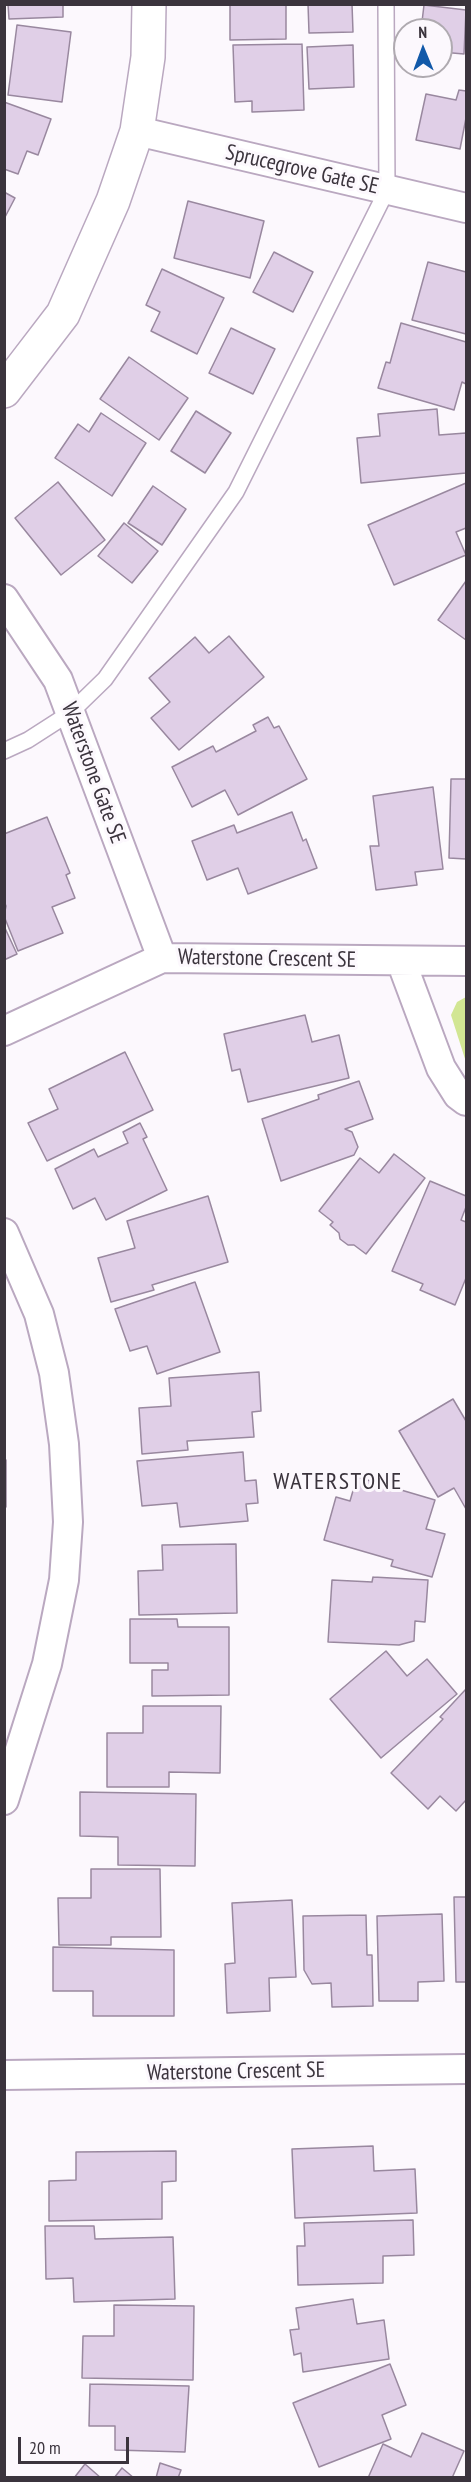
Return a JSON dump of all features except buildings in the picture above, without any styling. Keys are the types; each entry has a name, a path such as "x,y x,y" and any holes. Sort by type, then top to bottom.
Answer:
{"street":[{"path":"4,391 63,314 113,201 137,131 148,57 149,4"},
{"name":"Sprucegrove Gate SE","path":"137,131 466,208"},
{"name":"Waterstone Gate SE","path":"4,598 58,680 162,958"},
{"name":"Waterstone Crescent SE","path":"4,1031 162,958 466,961"},
{"path":"401,961 441,1068 458,1095 466,1101"},
{"path":"4,1233 39,1314 54,1373 64,1444 68,1522 64,1580 47,1664 4,1800"},
{"name":"Waterstone Crescent SE","path":"4,2075 466,2069"}],"lane":[{"path":"4,751 28,740 70,713 105,679 236,492 387,190 386,4"}],"green space":[{"path":"466,997 466,1062 451,1015 457,1002"}],"district":[{"name":"WATERSTONE","path":"338,1482"}]}
